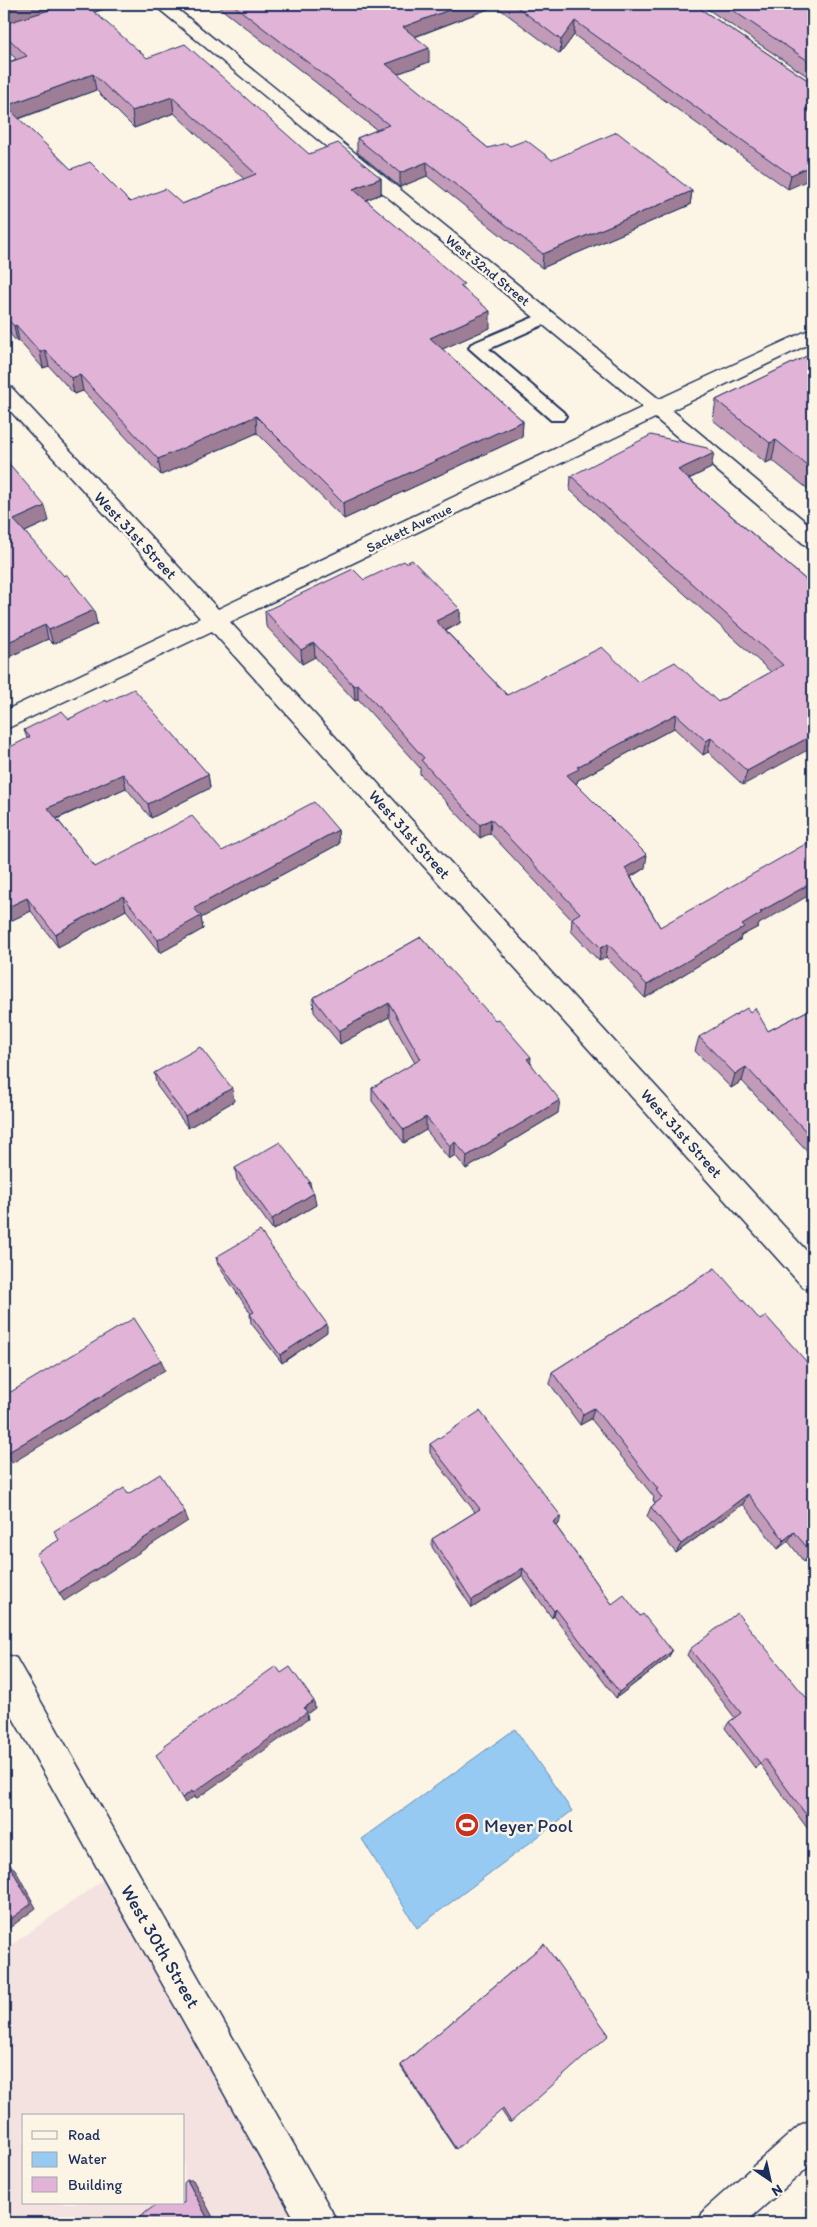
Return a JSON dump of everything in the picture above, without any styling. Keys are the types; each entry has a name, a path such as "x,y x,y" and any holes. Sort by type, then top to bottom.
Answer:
{"street":[{"path":"4,36 98,4"},
{"name":"West 32nd Street","path":"161,4 657,408 813,540"},
{"name":"Sackett Avenue","path":"4,721 813,334"},
{"name":"West 31st Street","path":"4,392 216,621 813,1278"},
{"name":"West 30th Street","path":"4,1670 318,2223"},
{"path":"717,2223 813,2138"}],"lane":[{"path":"546,317 477,348 557,416"}],"shaded area":[{"path":"117,1870 318,2223 4,2223 4,1950"}],"water":[{"name":"Meyer Pool","path":"515,1729 572,1811 417,1928 362,1839"}],"building":[{"path":"4,4 22,4 4,10"},
{"path":"69,4 85,4 147,58 185,44 309,154 338,143 381,178 353,189 464,284 460,286 490,311 430,338 523,421 343,503 256,416 158,459 80,375 71,378 45,350 40,352 16,325 14,326 4,315 4,64 27,56 4,34 4,24","holes":["93,74 132,111 172,97 256,174 182,204 165,189 130,202 90,162 71,169 6,106"]},
{"path":"232,4 465,4 403,27 429,48 386,64 488,148 506,143 510,146 526,140 552,160 617,132 692,191 543,254 427,162 400,173 357,138 389,125"},
{"path":"513,4 693,4 813,82 813,106 805,109 813,115 813,165 791,175 575,21 561,40"},
{"path":"723,4 813,4 813,64"},
{"path":"813,353 813,470 776,440 770,443 716,400"},
{"path":"651,435 707,448 714,453 678,470 813,586 813,735 747,771 711,738 706,741 676,714 577,767 579,769 567,775 647,855 625,868 660,927 809,842 813,846 813,882 760,912 762,913 742,925 744,927 647,985 608,944 601,948 572,918 580,913 491,819 480,825 421,760 424,758 358,684 354,686 314,643 301,650 265,611 353,569 364,580 404,561 406,563 412,560 460,609 436,621 507,695 602,647 638,682 675,662 718,702 783,665 571,476"},
{"path":"6,460 45,506 14,520 64,576 66,574 94,610 49,630 45,625 4,644 4,461"},
{"path":"134,689 208,774 148,804 123,774 48,808 95,867 192,816 222,851 314,802 338,830 194,908 201,916 158,940 123,896 55,934 27,898 4,909 4,750 30,737 24,730 62,711 69,719 106,700 107,702"},
{"path":"421,937 495,1020 498,1019 531,1057 527,1059 560,1100 467,1156 455,1142 450,1146 426,1117 404,1130 372,1088 421,1059 389,1003 339,1031 313,998"},
{"path":"747,1008 750,1012 755,1008 768,1031 813,1008 813,1139 746,1067 735,1074 699,1037"},
{"path":"200,1047 232,1088 185,1116 154,1073"},
{"path":"280,1142 310,1182 308,1183 314,1193 272,1219 235,1168"},
{"path":"260,1231 327,1324 280,1355 250,1314 254,1312 216,1257"},
{"path":"715,1268 760,1320 766,1316 813,1369 813,1550 811,1552 794,1532 784,1540 748,1494 681,1544 651,1507 662,1498 656,1490 658,1489 594,1408 583,1414 552,1372"},
{"path":"134,1318 161,1360 7,1453 4,1448 4,1396"},
{"path":"480,1411 561,1516 553,1522 612,1604 624,1595 640,1616 643,1614 672,1651 619,1692 556,1609 554,1611 523,1568 472,1600 432,1539 480,1509 430,1444"},
{"path":"160,1474 185,1512 59,1593 36,1554 59,1540 54,1531 124,1488 128,1494"},
{"path":"737,1613 813,1706 813,1824 765,1759 760,1763 729,1722 741,1713 690,1649"},
{"path":"276,1666 281,1673 290,1667 314,1701 304,1708 307,1712 193,1793 192,1791 182,1798 156,1755 165,1748 164,1745"},
{"path":"9,1864 31,1904 4,1924 4,1868"},
{"path":"544,1944 609,2035 511,2122 503,2109 456,2149 401,2065"},
{"path":"187,2180 210,2223 132,2223 157,2204 185,2204 185,2182"}],"place":[{"name":"Meyer Pool","path":"467,1825"}]}
